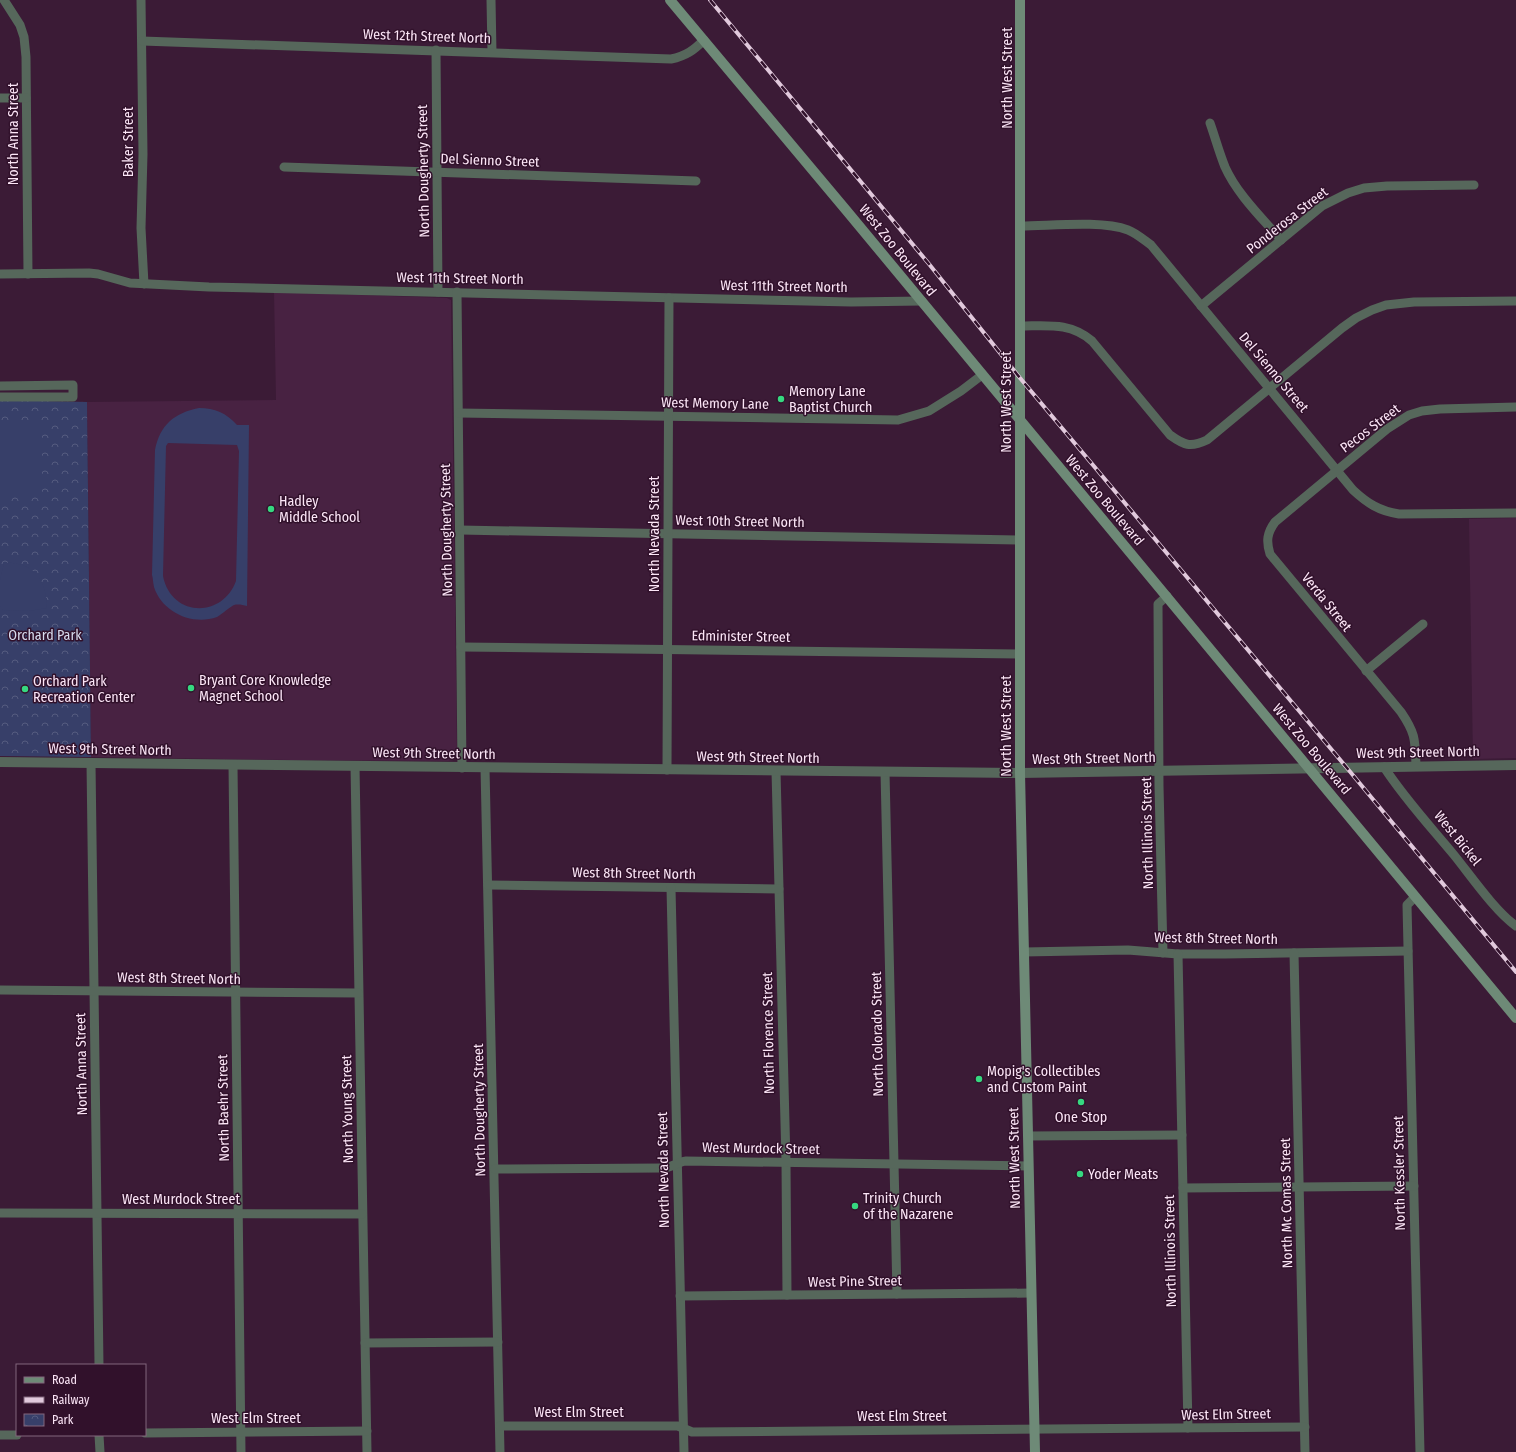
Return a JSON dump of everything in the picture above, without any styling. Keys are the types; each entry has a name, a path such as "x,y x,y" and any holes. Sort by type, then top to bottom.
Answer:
{"main road":[{"name":"West Zoo Boulevard","path":"670,0 922,301 1516,1018"},
{"name":"North West Street","path":"1020,0 1020,773 1035,1452"}],"street":[{"name":"North Anna Street","path":"4,0 20,25 24,37 26,57 28,274"},
{"name":"Baker Street","path":"141,0 143,154 141,228 144,284"},
{"path":"492,0 492,52"},
{"name":"West 12th Street North","path":"142,41 671,59 689,54 704,40"},
{"name":"North Dougherty Street","path":"436,50 438,292"},
{"path":"0,98 26,98"},
{"path":"1210,123 1225,167 1252,207 1281,240"},
{"name":"Del Sienno Street","path":"284,167 696,181"},
{"name":"Ponderosa Street","path":"1201,306 1322,206 1342,195 1364,188 1387,186 1474,185"},
{"name":"Del Sienno Street","path":"1021,226 1092,225 1117,227 1128,230 1151,245 1353,490 1373,506 1384,512 1398,514 1516,513"},
{"name":"West 11th Street North","path":"0,274 89,273 130,283 209,287 851,302 922,301"},
{"name":"North Dougherty Street","path":"457,292 462,768"},
{"name":"North Nevada Street","path":"667,770 669,298"},
{"path":"1020,326 1062,326 1083,333 1092,341 1170,435 1186,445 1198,444 1207,440 1342,328 1356,318 1372,310 1386,305 1414,302 1516,301"},
{"name":"West Memory Lane","path":"459,412 898,420 929,411 961,391 982,375"},
{"path":"0,386 73,385 73,397 0,397"},
{"name":"Pecos Street","path":"1338,471 1387,430 1409,415 1422,411 1440,409 1516,407"},
{"name":"Verda Street","path":"1338,471 1275,522 1267,537 1267,545 1270,554 1401,712 1414,734 1416,766"},
{"name":"West 10th Street North","path":"460,530 1020,540"},
{"name":"North Illinois Street","path":"1163,953 1159,772 1158,604 1167,596"},
{"path":"1366,671 1423,624"},
{"name":"Edminister Street","path":"461,647 1020,654"},
{"name":"West 9th Street North","path":"0,762 1020,773 1159,772 1516,764"},
{"name":"North Anna Street","path":"91,763 99,1364"},
{"name":"North Baehr Street","path":"233,765 241,1452"},
{"name":"North Young Street","path":"355,766 367,1452"},
{"name":"West Bickel","path":"1384,767 1396,785 1478,885 1503,914 1515,925"},
{"name":"North Dougherty Street","path":"485,768 495,1169 500,1452"},
{"name":"North Florence Street","path":"776,771 786,1162 787,1295"},
{"name":"North Colorado Street","path":"885,772 897,1294"},
{"name":"West 8th Street North","path":"488,885 779,889"},
{"name":"North Nevada Street","path":"670,888 684,1452"},
{"name":"North Kessler Street","path":"1415,897 1407,905 1420,1452"},
{"name":"West 8th Street North","path":"1024,952 1128,950 1178,954 1408,951"},
{"name":"North Mc Comas Street","path":"1294,953 1305,1452"},
{"name":"North Illinois Street","path":"1178,954 1188,1428"},
{"name":"West 8th Street North","path":"0,990 358,993"},
{"path":"1028,1136 1182,1135"},
{"name":"West Murdock Street","path":"495,1169 670,1168 676,1164 686,1161 1028,1166"},
{"path":"1183,1188 1414,1186"},
{"name":"West Murdock Street","path":"0,1213 362,1214"},
{"name":"West Pine Street","path":"680,1296 1031,1293"},
{"path":"365,1343 498,1342"},
{"name":"West Elm Street","path":"500,1426 678,1426 692,1432 1305,1427"},
{"name":"West Elm Street","path":"146,1433 367,1431"},
{"path":"0,1435 16,1434"},
{"path":"99,1436 100,1452"}],"shaded area":[{"name":"Hadley Middle School","path":"274,292 447,298 451,300 457,756 454,760 293,760 91,757 87,402 276,400"},
{"path":"1516,518 1516,758 1473,759 1469,519"}],"green space":[{"name":"Orchard Park","path":"0,400 87,402 91,757 0,756"},
{"path":"199,408 215,410 229,417 237,425 249,425 247,606 234,605 217,617 198,620 179,615 164,604 154,587 152,575 155,450 157,441 165,427 175,417 190,410","holes":["168,443 237,445 239,451 236,581 229,593 220,602 209,607 197,608 186,606 176,599 168,590 163,576 166,446"]},
{"path":"0,424 42,424 42,492 0,492"},
{"path":"4,563 23,565 36,575 41,581 44,589 47,608 29,611 3,610 0,606 0,580"}],"railway":[{"path":"710,0 929,264 1020,378 1516,972"}],"place":[{"name":"Memory Lane Baptist Church","path":"781,399"},
{"name":"Hadley Middle School","path":"271,509"},
{"name":"Bryant Core Knowledge Magnet School","path":"191,688"},
{"name":"Orchard Park Recreation Center","path":"25,689"},
{"name":"Mopig's Collectibles and Custom Paint","path":"979,1079"},
{"name":"One Stop","path":"1081,1102"},
{"name":"Yoder Meats","path":"1080,1174"},
{"name":"Trinity Church of the Nazarene","path":"855,1206"}]}
